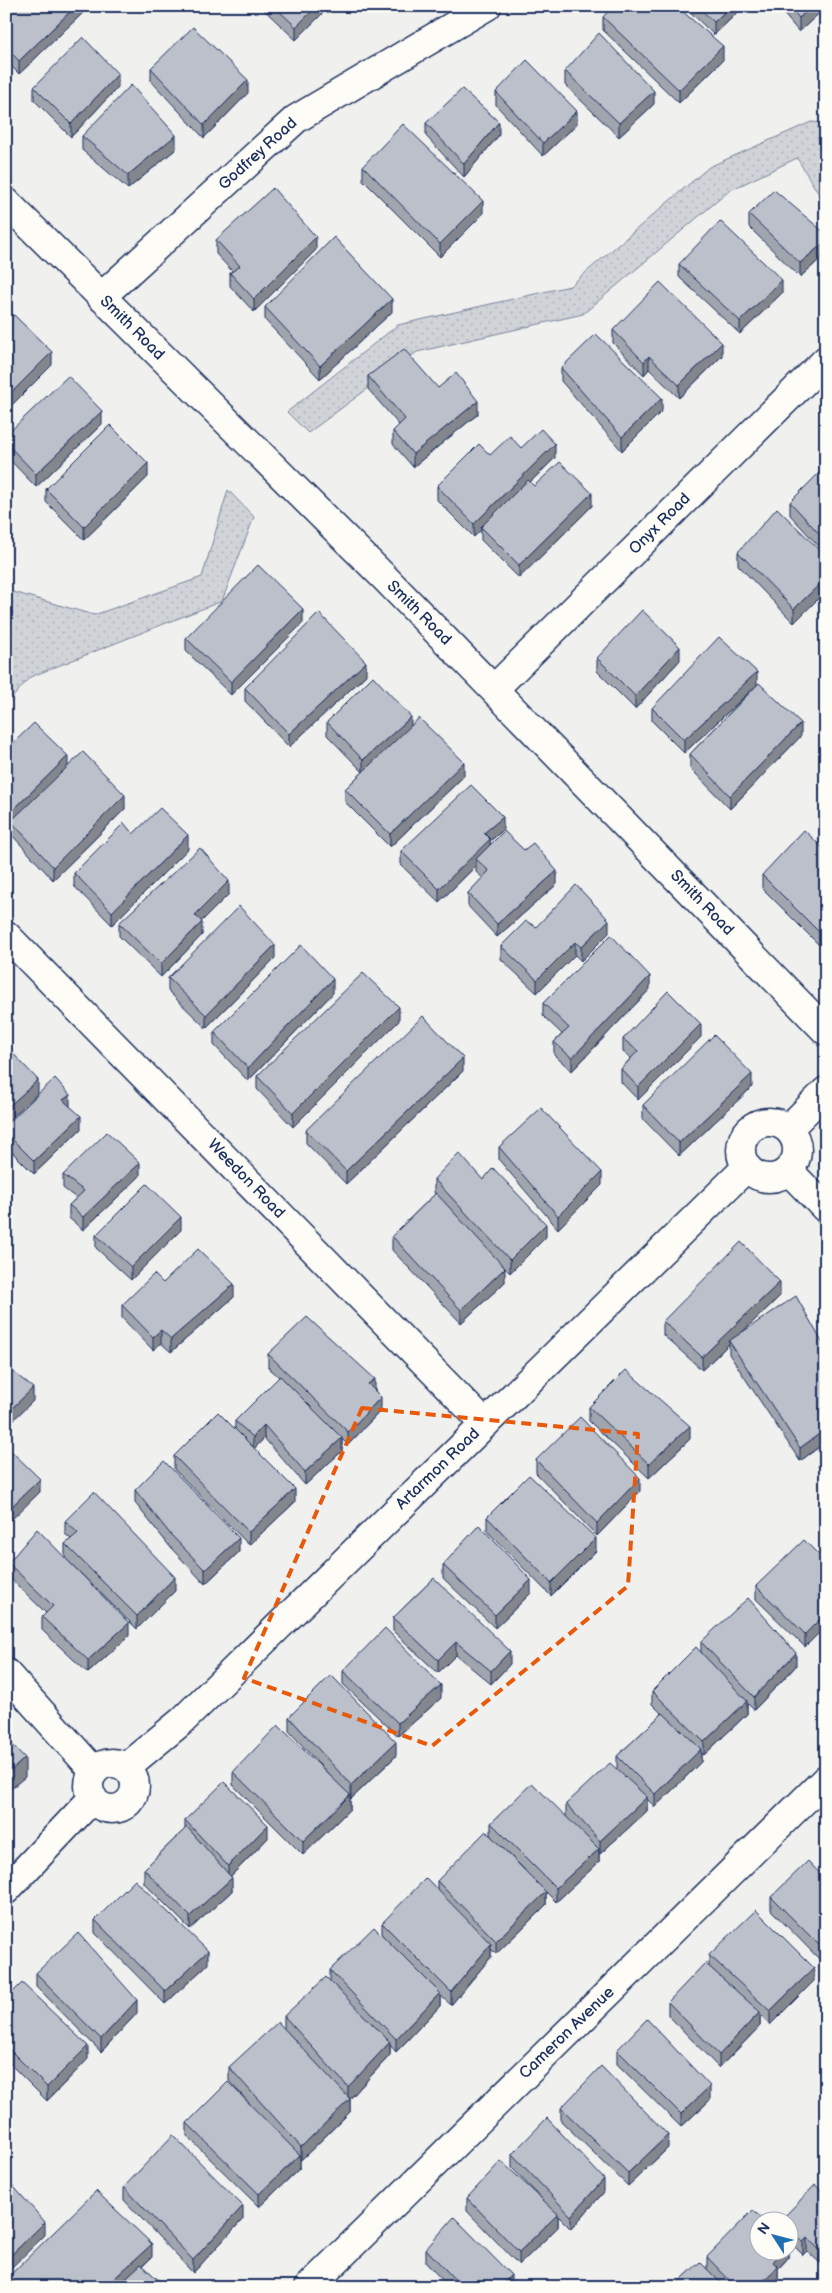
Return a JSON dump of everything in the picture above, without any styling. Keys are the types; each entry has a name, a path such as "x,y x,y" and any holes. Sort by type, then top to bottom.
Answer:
{"street":[{"name":"Godfrey Road","path":"101,298 296,119 487,6"},
{"name":"Smith Road","path":"6,202 494,689 826,1031"},
{"name":"Onyx Road","path":"494,689 826,360"},
{"name":"Weedon Road","path":"6,935 484,1424"},
{"path":"788,1129 826,1091"},
{"path":"765,1122 773,1122 788,1129 793,1135 797,1150 796,1157 788,1170 782,1175 766,1178 759,1176 747,1167 741,1152 745,1136 750,1130 765,1122"},
{"name":"Artarmon Road","path":"126,1767 182,1721 747,1167"},
{"path":"788,1170 826,1209"},
{"path":"6,1673 94,1771"},
{"path":"106,1763 120,1764 126,1767 131,1773 135,1786 131,1800 119,1808 111,1809 98,1804 93,1798 89,1784 94,1771 106,1763"},
{"name":"Cameron Avenue","path":"309,2287 826,1779"},
{"path":"6,1890 93,1798"}],"highlighted area":[{"path":"362,1408 638,1434 628,1586 432,1746 244,1678"}],"shaded area":[{"path":"811,122 826,123 826,206 797,158 729,191 583,314 417,352 308,433 287,412 398,325 570,286 709,167"},
{"path":"228,490 254,517 222,601 30,677 6,705 6,590 94,615 202,577"}],"building":[{"path":"6,6 76,6 19,61 6,47"},
{"path":"274,6 317,6 296,27"},
{"path":"613,6 676,6 723,46 679,90 603,17"},
{"path":"697,6 731,6 714,22"},
{"path":"789,6 812,6 799,18"},
{"path":"193,27 248,80 204,125 151,68"},
{"path":"599,33 654,91 619,123 565,71"},
{"path":"83,37 118,74 71,124 34,87"},
{"path":"527,60 577,111 543,143 496,92"},
{"path":"131,85 176,135 128,175 82,136"},
{"path":"462,89 499,122 464,164 426,123"},
{"path":"403,124 483,201 440,244 363,166"},
{"path":"273,188 316,237 254,299 230,273 240,266 216,240"},
{"path":"774,190 826,234 826,241 800,263 749,214"},
{"path":"720,221 782,280 740,321 679,264"},
{"path":"334,237 392,299 320,366 265,307"},
{"path":"660,282 722,343 679,385 649,356 644,362 613,330"},
{"path":"14,315 52,352 6,398 6,323"},
{"path":"596,334 662,398 622,437 561,368"},
{"path":"404,349 438,388 456,373 478,401 413,454 393,431 405,419 368,376"},
{"path":"68,376 102,411 36,474 6,443 6,435"},
{"path":"110,425 148,463 84,527 46,489"},
{"path":"541,429 555,444 474,524 437,486 479,444 490,455 510,436 521,448"},
{"path":"560,462 592,493 519,565 481,527 528,480 534,486"},
{"path":"826,466 826,541 790,502"},
{"path":"777,508 826,556 826,578 794,609 738,552"},
{"path":"258,565 303,609 231,682 186,638"},
{"path":"642,610 680,647 635,696 597,658"},
{"path":"319,613 366,662 289,734 245,688"},
{"path":"719,637 757,672 684,740 652,708"},
{"path":"373,676 411,717 363,760 327,722"},
{"path":"759,683 801,723 730,796 690,754"},
{"path":"419,718 464,762 390,834 345,789"},
{"path":"34,723 68,756 6,817 6,750"},
{"path":"83,752 125,795 53,867 11,821"},
{"path":"471,785 503,817 484,833 490,839 439,889 401,851"},
{"path":"160,808 188,835 112,912 74,873 124,823 133,834"},
{"path":"804,830 826,851 826,939 762,875"},
{"path":"504,831 524,850 533,843 557,871 497,924 468,893 489,871 476,859"},
{"path":"200,848 229,881 195,915 202,922 161,964 119,923"},
{"path":"576,885 609,920 581,947 575,942 537,980 501,946 526,921 536,927"},
{"path":"239,906 275,945 206,1015 168,978"},
{"path":"611,935 650,976 572,1058 554,1042 569,1028 543,1003"},
{"path":"301,945 333,979 248,1068 214,1032"},
{"path":"363,973 399,1007 293,1113 257,1076"},
{"path":"668,991 701,1024 638,1087 621,1069 638,1051 623,1039"},
{"path":"423,1016 463,1058 346,1171 306,1130"},
{"path":"714,1035 752,1074 679,1143 643,1105"},
{"path":"6,1046 38,1080 6,1109"},
{"path":"55,1078 70,1095 63,1100 81,1116 34,1161 6,1133 6,1125"},
{"path":"541,1108 602,1172 558,1216 499,1147"},
{"path":"107,1132 140,1163 83,1217 69,1205 84,1191 63,1175"},
{"path":"459,1153 483,1180 493,1168 546,1224 510,1260 434,1179"},
{"path":"147,1184 181,1217 131,1267 96,1235"},
{"path":"436,1193 505,1268 461,1310 392,1236"},
{"path":"741,1242 780,1282 702,1357 663,1321"},
{"path":"198,1249 234,1284 171,1339 161,1330 153,1337 122,1305 154,1274 163,1283"},
{"path":"796,1296 826,1349 826,1429 800,1448 729,1341"},
{"path":"307,1317 375,1379 368,1384 381,1397 348,1432 268,1354"},
{"path":"6,1366 33,1388 6,1414"},
{"path":"626,1370 690,1426 649,1464 589,1407"},
{"path":"280,1376 342,1438 305,1472 264,1425 253,1437 235,1421"},
{"path":"218,1412 295,1489 249,1532 174,1456"},
{"path":"580,1417 640,1478 597,1523 536,1460"},
{"path":"6,1446 40,1479 6,1512"},
{"path":"826,1447 826,1460 819,1454"},
{"path":"164,1461 239,1538 205,1570 171,1535 135,1490"},
{"path":"529,1475 596,1538 551,1583 487,1517"},
{"path":"94,1492 175,1577 137,1616 65,1544 78,1533 65,1521"},
{"path":"479,1525 531,1580 495,1615 443,1565"},
{"path":"37,1529 129,1623 88,1660 42,1617 53,1606 8,1563"},
{"path":"804,1540 826,1562 826,1613 805,1634 756,1586"},
{"path":"434,1578 510,1651 491,1671 456,1642 438,1660 393,1618"},
{"path":"748,1598 796,1653 754,1697 701,1642"},
{"path":"385,1628 441,1685 398,1723 343,1671"},
{"path":"696,1647 747,1701 704,1742 652,1691"},
{"path":"331,1675 396,1742 351,1785 289,1717"},
{"path":"663,1713 701,1749 655,1794 617,1756"},
{"path":"278,1725 350,1795 303,1841 233,1772"},
{"path":"6,1738 25,1758 6,1775"},
{"path":"610,1763 647,1797 600,1841 566,1804"},
{"path":"224,1782 268,1825 228,1866 185,1820"},
{"path":"532,1783 599,1849 556,1888 491,1823"},
{"path":"187,1827 232,1878 190,1916 144,1869"},
{"path":"486,1831 546,1892 496,1941 437,1881"},
{"path":"826,1845 826,1853 822,1849"},
{"path":"808,1861 826,1880 826,1952 771,1897"},
{"path":"426,1878 491,1944 451,1992 382,1923"},
{"path":"135,1880 208,1951 165,1991 95,1920"},
{"path":"756,1910 814,1968 770,2011 709,1955"},
{"path":"374,1927 440,1993 396,2039 330,1970"},
{"path":"78,1933 137,2000 101,2039 36,1973"},
{"path":"705,1963 760,2012 719,2055 668,2002"},
{"path":"326,1977 390,2042 348,2087 284,2016"},
{"path":"22,1983 88,2046 47,2087 6,2046 6,1999"},
{"path":"647,2019 710,2086 681,2114 617,2050"},
{"path":"278,2022 350,2099 301,2147 229,2067"},
{"path":"601,2066 668,2135 628,2173 561,2108"},
{"path":"228,2082 300,2155 259,2194 187,2123"},
{"path":"547,2118 604,2179 571,2216 512,2154"},
{"path":"173,2135 243,2206 193,2260 124,2187"},
{"path":"501,2161 558,2214 519,2252 467,2198"},
{"path":"6,2178 45,2222 6,2260"},
{"path":"815,2185 826,2194 826,2245 820,2250 807,2238 803,2242 800,2239 800,2210 791,2210"},
{"path":"96,2191 152,2244 105,2287 20,2287 9,2276"},
{"path":"750,2213 750,2260 775,2260 773,2262 778,2267 756,2287 750,2284 748,2287 736,2287 707,2257"},
{"path":"454,2217 511,2275 500,2287 462,2287 426,2249"},
{"path":"700,2262 725,2287 673,2287"},
{"path":"141,2264 166,2287 116,2287"}]}
